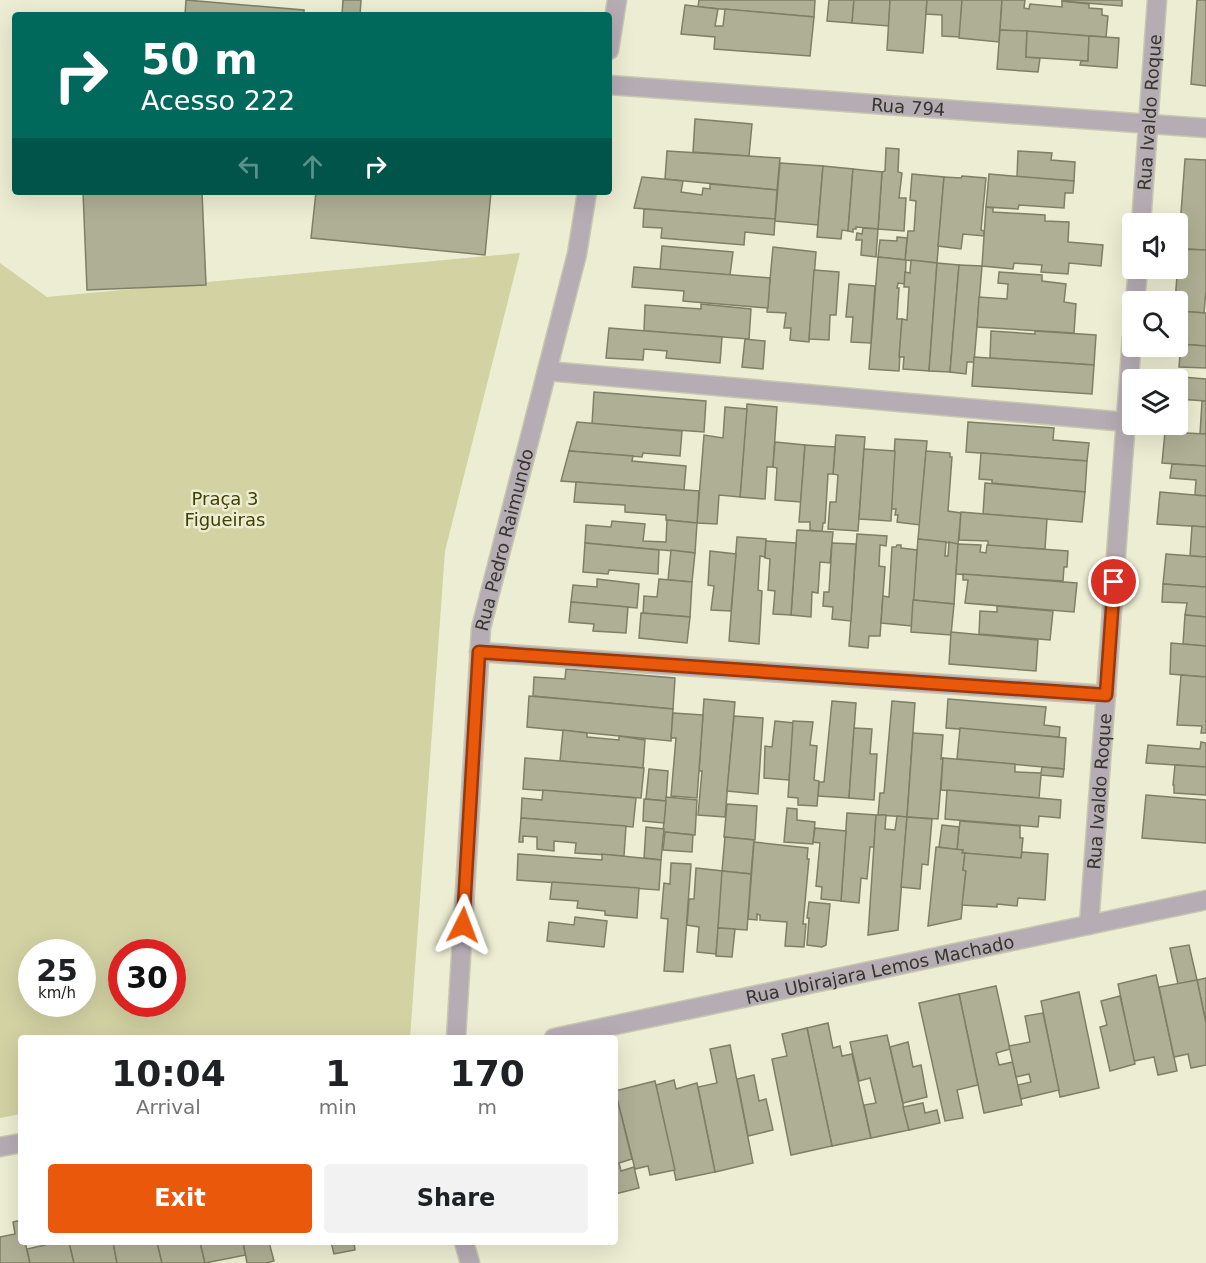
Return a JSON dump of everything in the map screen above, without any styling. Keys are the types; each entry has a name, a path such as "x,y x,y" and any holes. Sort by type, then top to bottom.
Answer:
{"street":[{"path":"612,31 617,0"},
{"name":"Rua Ivaldo Roque","path":"1142,213 1158,0"},
{"name":"Rua 794","path":"612,85 1206,128"},
{"name":"Rua Pedro Raimundo","path":"456,1035 481,628 577,255 587,195"},
{"path":"547,370 1122,422"},
{"name":"Rua Ivaldo Roque","path":"1089,925 1125,435"},
{"path":"479,652 1106,695"},
{"name":"Rua Ubirajara Lemos Machado","path":"568,1035 1206,900"},
{"path":"0,1147 18,1144"},
{"path":"465,1245 470,1263"}],"green space":[{"name":"Praça 3 Figueiras","path":"520,253 445,551 410,1035 18,1035 18,1115 0,1118 0,263 47,297"}],"building":[{"path":"186,0 304,10 304,12 185,12"},
{"path":"343,0 361,0 360,12 342,12"},
{"path":"699,0 815,0 814,17 698,7"},
{"path":"829,0 854,0 852,23 827,21"},
{"path":"854,0 890,0 889,26 852,23"},
{"path":"890,0 927,0 923,53 887,50"},
{"path":"927,0 962,0 960,37 942,36 942,15 926,14"},
{"path":"962,0 1002,0 999,42 959,38"},
{"path":"1002,0 1025,0 1024,8 1029,9 1030,4 1062,7 1062,1 1089,4 1089,8 1102,9 1102,15 1108,16 1106,37 1000,30"},
{"path":"1122,0 1122,6 1062,1"},
{"path":"1197,0 1206,0 1206,86 1191,84"},
{"path":"685,5 718,9 715,26 723,26 725,9 814,17 810,56 714,49 715,37 681,34"},
{"path":"1000,30 1027,31 1026,57 1040,58 1038,72 997,69"},
{"path":"1027,31 1089,36 1088,61 1026,57"},
{"path":"1089,36 1119,38 1117,68 1080,65 1081,61 1088,61"},
{"path":"695,119 752,124 749,156 693,152"},
{"path":"886,148 899,149 898,172 902,173 899,198 906,198 904,231 878,229"},
{"path":"667,151 780,158 777,190 665,179"},
{"path":"1018,151 1052,153 1051,160 1075,162 1074,181 1017,177"},
{"path":"1185,159 1206,160 1206,250 1188,249 1188,213 1181,213"},
{"path":"780,163 823,166 818,225 775,221"},
{"path":"823,166 853,169 848,231 842,230 841,239 817,237"},
{"path":"853,169 882,172 878,229 856,227 853,232 848,231"},
{"path":"912,174 944,177 937,263 905,260 908,231 914,231 916,201 910,200"},
{"path":"989,174 1074,181 1073,193 1065,193 1064,208 1019,205 1018,209 986,207"},
{"path":"962,176 986,178 981,230 984,231 984,236 963,234 961,249 938,246 944,177 961,178"},
{"path":"642,177 683,181 681,192 702,195 703,188 710,189 710,184 777,190 775,219 634,208"},
{"path":"83,195 202,195 206,285 87,290"},
{"path":"316,195 491,195 485,255 311,238"},
{"path":"986,207 993,208 993,212 1045,215 1045,221 1069,222 1068,242 1103,245 1101,266 1069,263 1068,274 1041,272 1042,265 1014,263 1013,269 982,266"},
{"path":"644,209 775,219 774,235 745,232 744,245 661,238 662,228 643,227"},
{"path":"863,228 878,229 876,257 861,255 862,240 856,240 857,233 862,234"},
{"path":"897,237 907,238 905,260 878,257 880,240 897,241"},
{"path":"662,246 733,252 730,275 660,270"},
{"path":"773,247 816,252 809,342 790,340 791,328 784,328 786,313 767,312"},
{"path":"1188,249 1206,250 1204,313 1188,312 1188,291 1176,291 1177,279 1188,279"},
{"path":"878,257 906,260 905,284 898,283 897,288 899,288 897,319 902,319 899,371 869,369"},
{"path":"911,260 937,263 929,371 903,369 904,357 899,357 902,319 907,320 909,287 904,287 905,272 910,273"},
{"path":"937,263 959,265 950,372 929,371"},
{"path":"959,265 982,266 974,362 967,362 966,374 950,372"},
{"path":"634,267 770,278 768,308 683,301 684,291 632,287"},
{"path":"814,270 839,272 836,315 830,315 829,340 809,339"},
{"path":"999,272 1042,275 1042,281 1066,284 1064,302 1076,304 1074,333 977,327 979,297 1007,299 1008,284 998,283"},
{"path":"849,284 875,286 871,343 851,342 853,317 846,317"},
{"path":"701,304 751,309 749,339 644,331 645,305 701,309"},
{"path":"1188,312 1206,313 1206,346 1188,345"},
{"path":"609,328 722,337 720,363 666,358 667,351 644,349 643,360 606,358"},
{"path":"991,331 1096,335 1094,365 990,358"},
{"path":"745,339 765,341 763,369 742,367"},
{"path":"1188,345 1206,346 1206,368 1179,367 1180,357 1188,357"},
{"path":"974,357 1094,365 1092,394 972,386"},
{"path":"1188,378 1206,379 1206,401 1188,400"},
{"path":"594,392 706,401 704,432 592,424"},
{"path":"1202,401 1206,401 1206,434 1200,434"},
{"path":"747,404 777,407 773,467 767,467 765,499 740,497"},
{"path":"725,407 747,409 740,497 719,495 717,524 697,523 704,435 723,438"},
{"path":"577,422 682,431 680,456 643,453 642,457 569,451"},
{"path":"968,422 1054,428 1053,440 1089,443 1087,461 966,452"},
{"path":"1206,434 1206,466 1162,463 1165,435"},
{"path":"836,435 865,437 858,531 828,529 830,502 836,502 838,475 833,474"},
{"path":"895,439 927,441 920,525 897,522 896,509 891,509"},
{"path":"775,442 805,445 801,502 775,500 777,468 773,467"},
{"path":"805,445 835,447 833,474 828,474 825,523 823,523 822,532 810,530 810,522 799,522"},
{"path":"864,449 895,451 891,521 859,519"},
{"path":"569,451 633,456 632,461 686,466 684,490 561,481"},
{"path":"926,451 950,453 952,457 948,511 961,513 958,544 918,539"},
{"path":"981,453 1087,461 1085,492 992,483 992,480 979,479"},
{"path":"1172,464 1206,466 1206,496 1195,495 1196,480 1170,478"},
{"path":"576,482 699,491 697,523 666,520 666,515 625,512 625,505 574,502"},
{"path":"985,483 1085,492 1082,522 983,514"},
{"path":"1160,492 1206,496 1206,527 1157,524"},
{"path":"961,512 1047,519 1045,549 988,546 988,541 959,540"},
{"path":"667,520 697,523 695,553 585,543 586,525 611,527 612,521 645,524 643,541 666,542"},
{"path":"1192,526 1206,527 1206,557 1190,556"},
{"path":"797,530 833,532 830,563 820,562 818,593 812,592 811,617 791,615"},
{"path":"857,534 887,536 886,546 880,545 879,566 885,567 880,636 869,636 868,648 849,646"},
{"path":"737,537 766,539 765,557 760,556 758,590 762,591 759,644 729,641"},
{"path":"918,539 946,542 945,556 948,556 949,542 958,544 954,604 913,600"},
{"path":"766,541 796,543 791,615 773,614 775,591 768,590 770,559 765,558"},
{"path":"585,543 659,550 658,574 609,570 608,574 583,572"},
{"path":"832,543 856,544 851,621 832,619 833,607 823,606 824,592 829,592"},
{"path":"958,544 981,545 980,552 986,553 987,545 1068,551 1067,567 1064,567 1063,581 956,574"},
{"path":"901,545 901,548 917,550 912,626 881,623 883,596 889,597 892,547"},
{"path":"671,550 695,553 692,582 668,580"},
{"path":"710,551 736,554 731,611 711,610 714,586 708,585"},
{"path":"1166,554 1206,557 1206,587 1163,584"},
{"path":"963,574 1077,583 1074,612 965,603 968,580 963,580"},
{"path":"597,579 639,584 637,608 571,602 573,585 597,587"},
{"path":"659,579 692,582 690,617 643,613 644,596 657,597"},
{"path":"1163,584 1206,587 1206,617 1185,615 1187,603 1162,602"},
{"path":"913,600 954,604 951,635 911,632"},
{"path":"571,602 628,607 626,633 593,631 594,624 569,622"},
{"path":"997,606 1053,611 1050,640 979,634 980,611 997,612"},
{"path":"641,613 690,617 687,643 639,638"},
{"path":"1185,615 1206,617 1206,646 1183,644"},
{"path":"951,632 1038,640 1036,671 949,664"},
{"path":"1171,643 1206,646 1206,677 1170,674"},
{"path":"566,669 675,678 673,709 533,696 534,677 565,679"},
{"path":"1181,675 1206,677 1206,733 1201,733 1202,726 1177,725"},
{"path":"529,696 673,709 671,741 527,727"},
{"path":"704,699 735,702 725,817 698,815"},
{"path":"948,699 1046,707 1044,725 1060,727 1059,737 946,728"},
{"path":"832,701 856,703 849,798 818,796 819,782 824,782"},
{"path":"892,701 915,703 907,817 878,815 880,793 884,793"},
{"path":"673,713 703,715 697,798 671,796 676,738 671,738"},
{"path":"734,716 763,718 758,794 727,791"},
{"path":"775,721 794,723 789,780 764,778 765,746 772,747"},
{"path":"793,721 813,722 810,745 817,746 814,780 819,781 817,806 798,805 798,798 788,797"},
{"path":"854,728 872,729 870,754 877,754 874,800 849,798"},
{"path":"960,728 1066,738 1064,769 957,759"},
{"path":"563,730 587,733 587,737 619,740 619,736 645,740 643,768 560,761"},
{"path":"913,733 943,735 938,819 907,817"},
{"path":"1201,742 1206,743 1206,767 1146,763 1148,745 1200,749"},
{"path":"525,758 644,768 641,798 523,789"},
{"path":"943,758 1015,764 1015,772 1041,773 1042,767 1064,769 1063,777 1041,775 1039,798 941,790"},
{"path":"1175,765 1206,767 1206,795 1174,793"},
{"path":"649,769 668,771 666,801 646,799"},
{"path":"543,790 636,798 633,827 521,818 522,798 542,800"},
{"path":"947,790 1061,800 1060,818 1039,816 1038,827 945,819"},
{"path":"1146,795 1206,800 1206,843 1142,838"},
{"path":"666,797 697,800 695,835 663,832"},
{"path":"644,799 666,801 664,823 643,821"},
{"path":"727,804 757,806 755,840 724,837"},
{"path":"787,808 797,809 797,820 815,822 813,844 784,842"},
{"path":"847,813 876,815 874,847 870,847 867,879 861,878 859,903 841,901"},
{"path":"876,815 886,815 885,829 895,830 897,816 907,817 898,930 868,935"},
{"path":"907,817 932,819 928,865 922,864 920,889 901,887"},
{"path":"521,818 626,826 624,856 575,853 576,843 554,841 554,851 537,849 537,837 523,836 523,842 519,842"},
{"path":"960,821 1020,826 1020,838 1023,838 1021,858 962,853 963,850 957,850"},
{"path":"942,825 959,827 957,850 939,847"},
{"path":"646,827 664,829 661,860 644,858"},
{"path":"815,828 846,831 841,901 821,899 822,887 816,886 820,843 813,842"},
{"path":"665,832 693,835 692,852 663,850"},
{"path":"725,837 754,840 751,874 722,871"},
{"path":"754,842 808,848 803,924 806,924 804,947 785,946 787,922 760,920 760,915 757,914 757,920 748,919"},
{"path":"936,847 963,850 962,853 965,853 963,870 966,871 961,919 928,926"},
{"path":"1022,852 1048,854 1045,900 1018,898 1017,906 962,905 966,871 963,870 965,853 1021,858"},
{"path":"518,854 602,860 602,854 661,860 659,890 517,880"},
{"path":"671,863 691,864 683,972 664,971 668,919 661,918 664,883 670,884"},
{"path":"696,868 723,871 716,954 697,952 699,927 687,925 689,899 694,899"},
{"path":"722,871 751,874 747,930 718,928"},
{"path":"552,882 639,888 637,918 605,915 605,911 577,908 578,901 550,899"},
{"path":"809,902 830,904 826,945 822,947 807,945"},
{"path":"575,917 607,921 604,947 547,941 549,922 574,925"},
{"path":"718,928 735,929 732,957 716,956"},
{"path":"1189,945 1197,980 1178,984 1170,948"},
{"path":"1156,975 1177,1071 1158,1075 1154,1057 1134,1061 1118,984"},
{"path":"1206,978 1206,1023 1197,980"},
{"path":"1197,980 1206,1023 1206,1065 1191,1068 1188,1054 1174,1057 1159,987"},
{"path":"996,986 1010,1049 996,1053 999,1065 1013,1062 1022,1105 984,1113 959,994"},
{"path":"1079,992 1099,1088 1060,1097 1041,1001"},
{"path":"959,994 978,1085 957,1090 963,1118 945,1121 919,1003"},
{"path":"1120,996 1135,1064 1110,1071 1100,1027 1107,1025 1101,1001"},
{"path":"1043,1013 1059,1090 1021,1099 1018,1085 1031,1082 1029,1074 1016,1077 1009,1046 1030,1042 1025,1016"},
{"path":"828,1023 833,1048 840,1046 842,1056 852,1054 871,1138 832,1146 807,1028"},
{"path":"807,1028 832,1146 791,1155 772,1059 787,1056 782,1034"},
{"path":"887,1035 909,1130 871,1138 864,1105 876,1103 870,1078 859,1081 850,1042"},
{"path":"908,1042 913,1067 921,1065 927,1097 903,1103 890,1047"},
{"path":"730,1045 753,1163 715,1172 698,1087 717,1083 710,1049"},
{"path":"754,1075 759,1101 766,1099 773,1130 748,1136 737,1079"},
{"path":"674,1080 676,1089 697,1083 715,1172 676,1180 656,1085"},
{"path":"655,1081 675,1170 650,1175 648,1166 635,1169 618,1103 618,1090"},
{"path":"618,1102 632,1159 619,1163 621,1171 634,1167 639,1188 618,1193"},
{"path":"923,1103 925,1113 937,1110 940,1123 909,1130 903,1107"},
{"path":"18,1221 18,1245 26,1245 30,1263 0,1263 0,1237 15,1234 13,1222"},
{"path":"45,1245 70,1245 74,1263 30,1263 27,1249"},
{"path":"70,1245 114,1245 117,1263 74,1263"},
{"path":"114,1245 158,1245 162,1263 117,1263"},
{"path":"158,1245 201,1245 205,1263 162,1263"},
{"path":"201,1245 244,1245 246,1255 205,1263"},
{"path":"244,1245 270,1245 274,1261 247,1263"},
{"path":"332,1245 354,1245 355,1250 334,1254"}],"route":[{"path":"463,925 479,652 1106,695 1114,582"}]}
